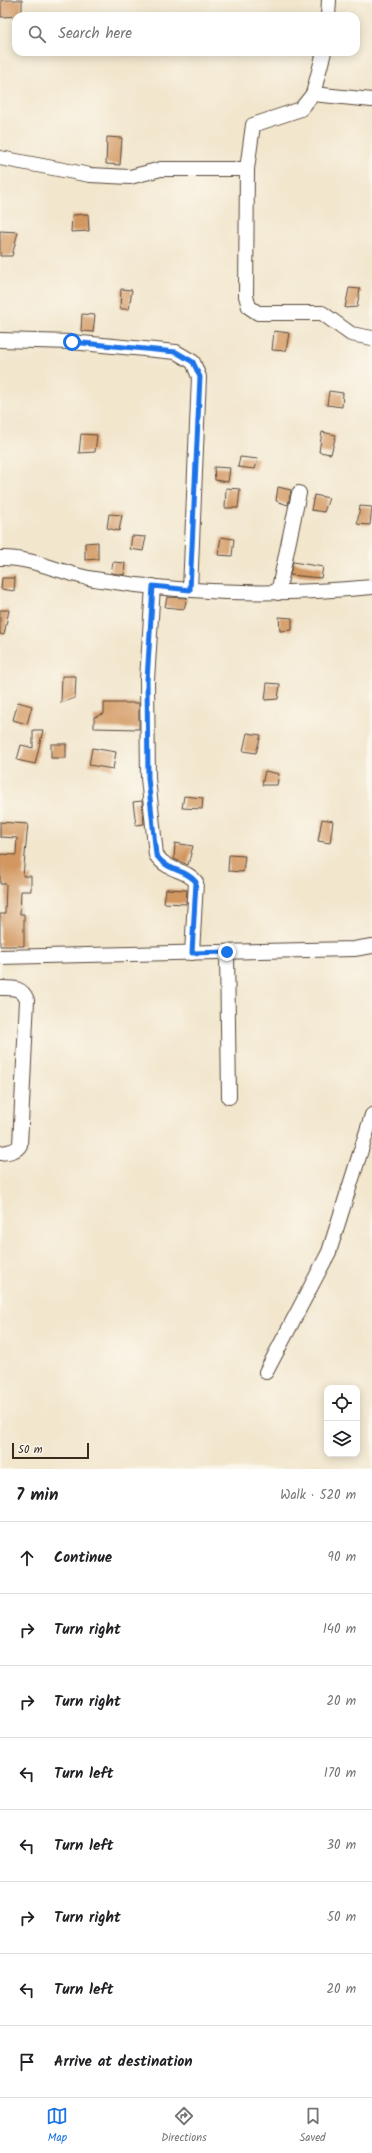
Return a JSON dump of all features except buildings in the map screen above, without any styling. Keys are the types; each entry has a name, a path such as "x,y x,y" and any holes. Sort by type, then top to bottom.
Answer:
{"street":[{"path":"328,12 329,0"},
{"path":"323,56 313,94 301,109 253,125 247,169 246,296 249,307 258,313 322,313 351,334 372,338"},
{"path":"313,94 372,100"},
{"path":"0,158 90,175 130,176 161,169 247,169"},
{"path":"0,340 72,342 176,352 193,362 200,377 190,590"},
{"path":"278,593 299,493"},
{"path":"0,558 18,558 93,579 217,593 316,592 372,587"},
{"path":"153,586 147,680 148,778 156,855 163,864 191,876 196,882 192,953"},
{"path":"0,957 354,949 372,946"},
{"path":"227,952 229,1097"},
{"path":"0,988 17,988 24,992 27,1000 20,1145 18,1148 10,1152 0,1153"},
{"path":"266,1372 328,1252 372,1115"}],"route":[{"path":"72,342 176,352 193,362 200,377 190,590 153,586 147,680 148,778 156,855 163,864 191,876 196,882 192,953 227,952"}]}
